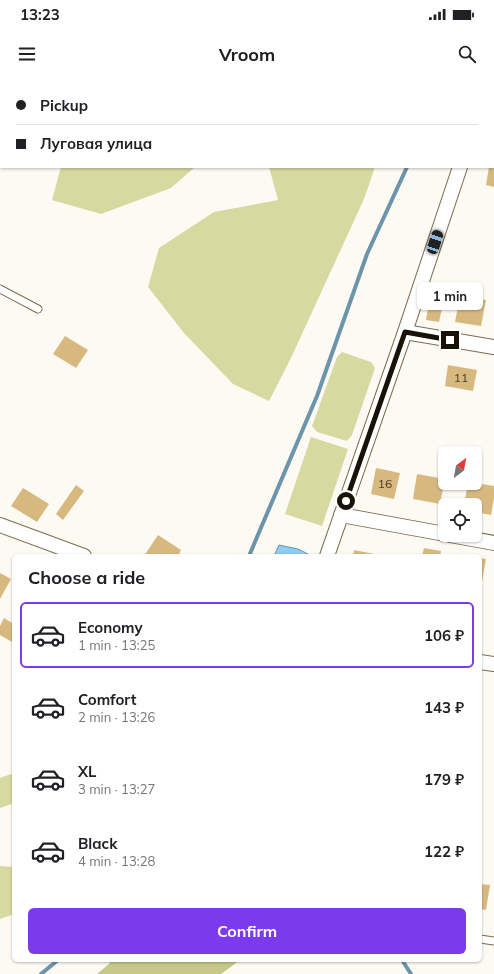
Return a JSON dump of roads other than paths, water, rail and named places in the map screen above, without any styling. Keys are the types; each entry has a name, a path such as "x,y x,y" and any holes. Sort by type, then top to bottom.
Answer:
{"street":[{"path":"328,554 405,332 460,168"},
{"path":"405,332 494,347"},
{"path":"341,515 438,533"},
{"path":"0,525 79,554"},
{"path":"482,541 494,543"},
{"path":"482,662 494,664"}],"lane":[{"path":"0,289 38,309"},
{"path":"482,939 494,941"}],"water":[{"path":"279,545 298,549 308,554 275,554"}],"waterway":[{"path":"250,554 317,396 367,254 407,168"},
{"path":"41,974 56,962"},
{"path":"403,962 411,974"}]}
